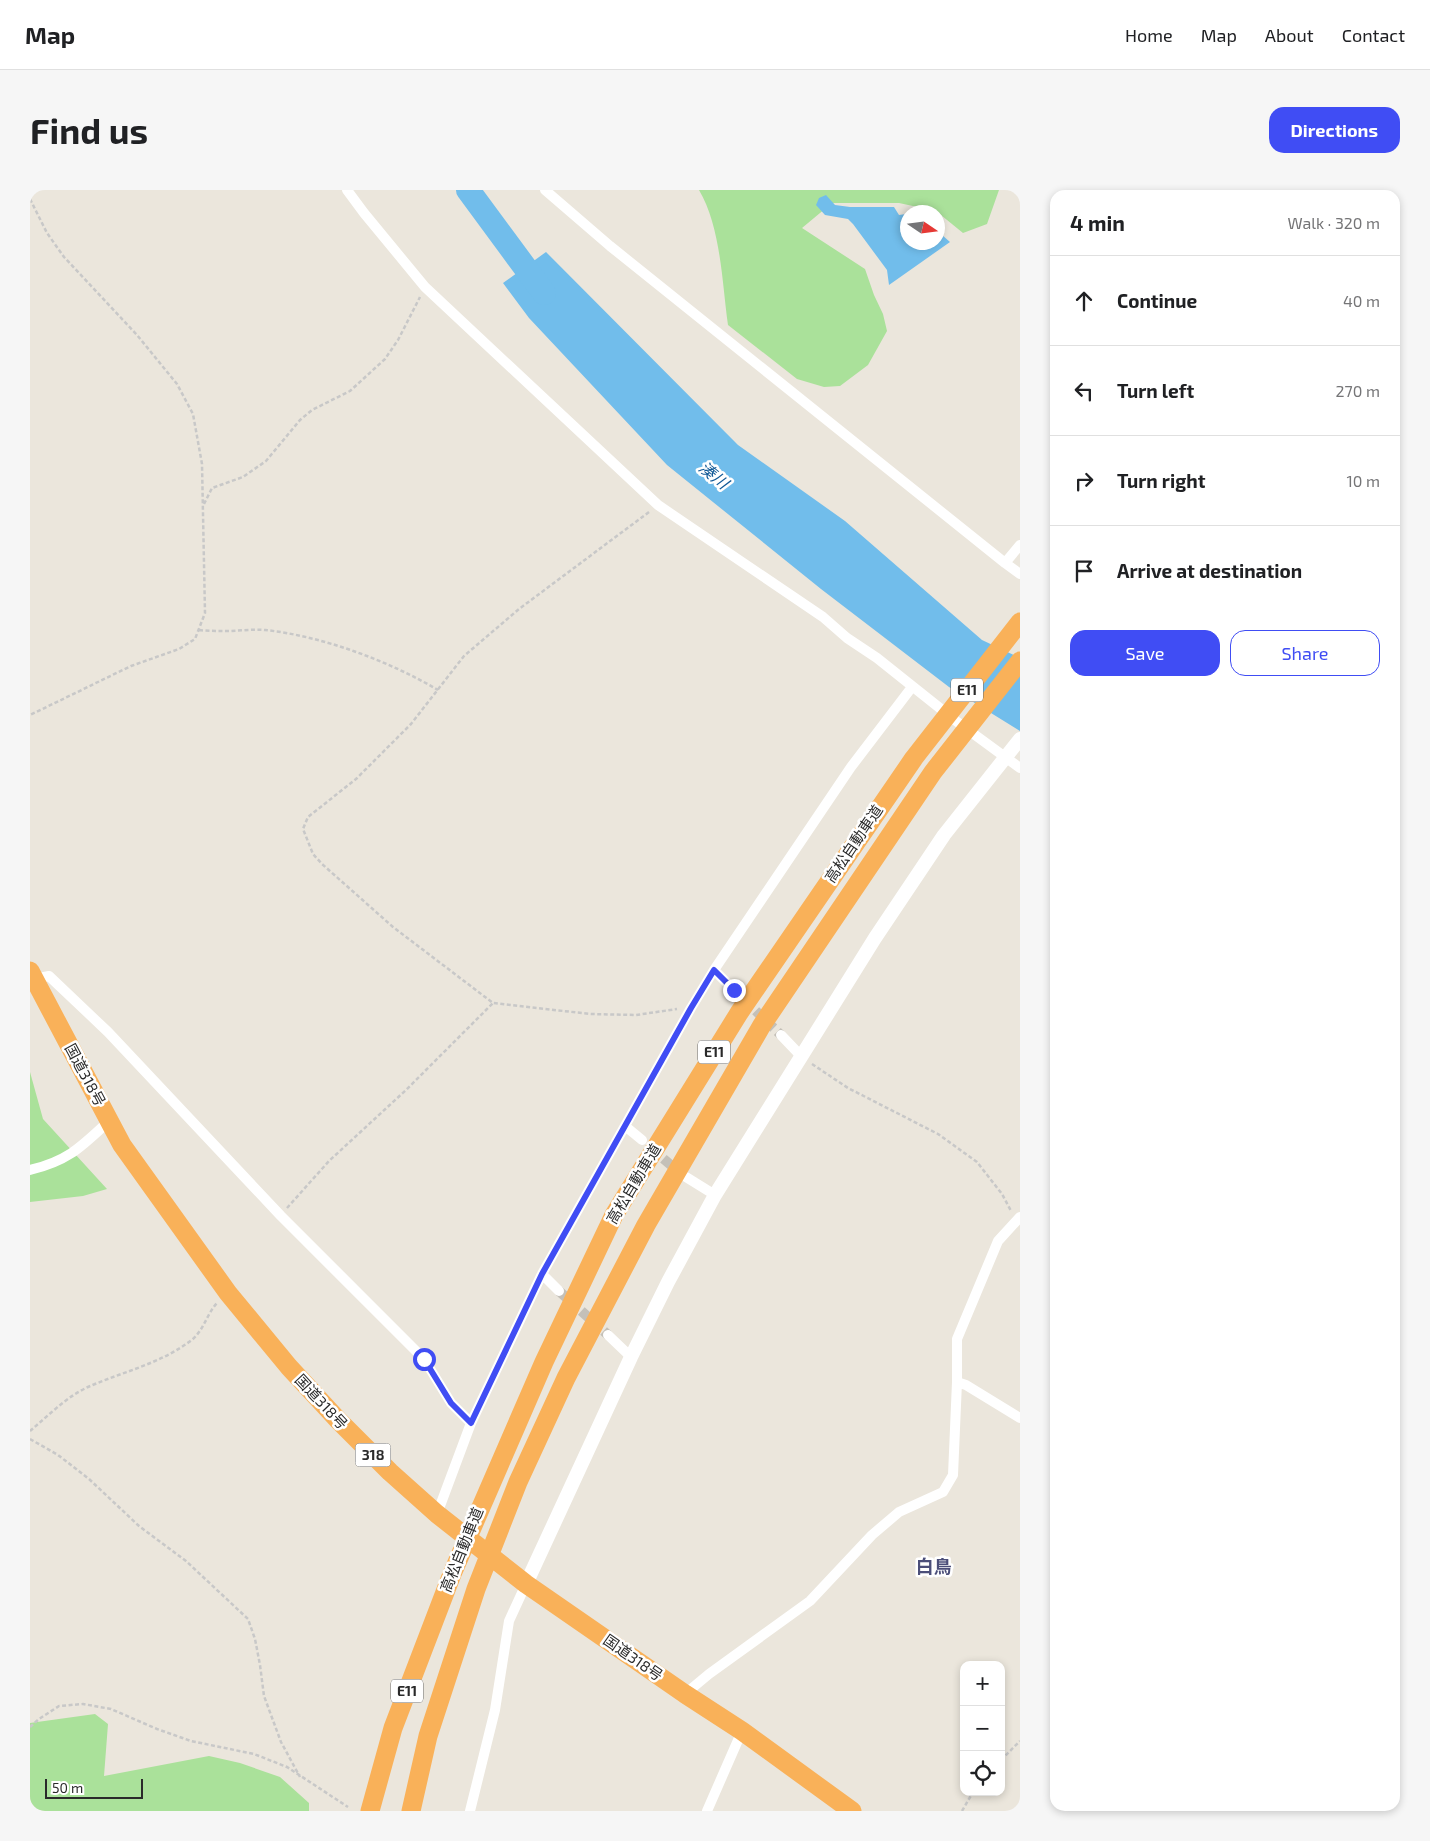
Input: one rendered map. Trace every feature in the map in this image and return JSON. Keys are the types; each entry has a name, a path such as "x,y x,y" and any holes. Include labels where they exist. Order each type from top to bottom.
{"highway":[{"name":"高松自動車道","path":"370,1811 392,1728 452,1574 544,1362 619,1206 739,1013 914,758 1020,622"},
{"name":"高松自動車道","path":"411,1811 428,1736 476,1589 518,1482 566,1378 646,1225 762,1025 934,772 1020,661"},
{"name":"国道318号","path":"32,975 122,1145 228,1293 289,1367 338,1420 390,1472 437,1514 526,1584 742,1731 852,1811"}],"street":[{"path":"347,190 425,287 658,505 823,617 847,638 877,658 912,687 1020,768"},
{"path":"546,190 610,246 1020,574"},
{"path":"1006,563 1020,545"},
{"path":"437,1514 471,1423 542,1274 691,1008 714,970 851,767 912,687"},
{"path":"470,1811 495,1710 509,1621 631,1356 668,1282 715,1194 875,938 944,835 1020,738"},
{"path":"714,970 734,990"},
{"path":"32,975 48,976 101,1026 281,1216 424,1359 451,1403 471,1423"},
{"path":"781,1035 801,1056"},
{"path":"30,1170 51,1165 80,1149 109,1120"},
{"path":"624,1126 642,1140"},
{"path":"686,1178 715,1194"},
{"path":"685,1694 709,1674 810,1601 872,1535 899,1512 944,1492 953,1475 957,1339 998,1241 1018,1219"},
{"path":"542,1274 559,1291"},
{"path":"608,1335 631,1356"},
{"path":"957,1382 966,1385 1020,1418"},
{"path":"707,1811 742,1731"}],"path":[{"path":"30,200 47,233 64,257 137,335 177,384 193,414 202,464 205,613 195,639 179,649 131,666 30,715"},
{"path":"203,507 212,488 243,477 266,461 300,420 312,410 350,391 385,358 398,340 425,287"},
{"path":"658,505 519,609 464,656 411,724 356,780 308,817 303,829 313,854 322,864 393,927 494,1003 599,1014 636,1015 691,1008"},
{"path":"199,630 263,630 312,637 410,674 438,690"},
{"path":"281,1216 329,1161 406,1090 494,1003"},
{"path":"801,1056 848,1088 938,1134 977,1162 1002,1194 1018,1219"},
{"path":"30,1431 56,1408 86,1388 161,1359 191,1341 204,1326 211,1309 228,1293"},
{"path":"30,1439 58,1455 89,1479 139,1526 186,1561 248,1619 255,1639 264,1696 281,1742 300,1777"},
{"path":"30,1727 59,1706 83,1704 111,1709 191,1741 254,1754 287,1767 348,1807"},
{"path":"1005,1756 1020,1741"},
{"path":"962,1811 971,1796"}],"green space":[{"path":"699,190 999,190 987,224 963,233 945,218 945,205 908,205 899,203 832,203 802,228 865,269 883,314 887,331 868,365 840,386 824,387 797,379 728,325 720,256 712,221"},
{"path":"30,1072 43,1119 107,1189 83,1196 30,1202"},
{"path":"95,1714 108,1724 104,1776 209,1756 240,1763 280,1777 309,1803 309,1811 30,1811 30,1723"}],"water":[{"path":"826,195 835,205 850,207 894,207 900,215 900,250 939,250 889,285 887,270 853,224 848,219 825,215 816,205 819,198"},
{"path":"945,238 950,242 945,246"},
{"path":"546,252 738,445 845,521 982,640 1020,658 1020,731 949,687 821,589 667,465 529,318 503,283"}],"waterway":[{"name":"湊川","path":"468,190 544,293"}],"tunnel":[{"path":"734,990 781,1035"},
{"path":"652,1149 679,1172"},
{"path":"559,1291 608,1335"}],"district":[{"name":"白鳥","path":"934,1567"}],"route":[{"path":"424,1359 451,1403 471,1423 542,1274 714,970 734,990"}]}
